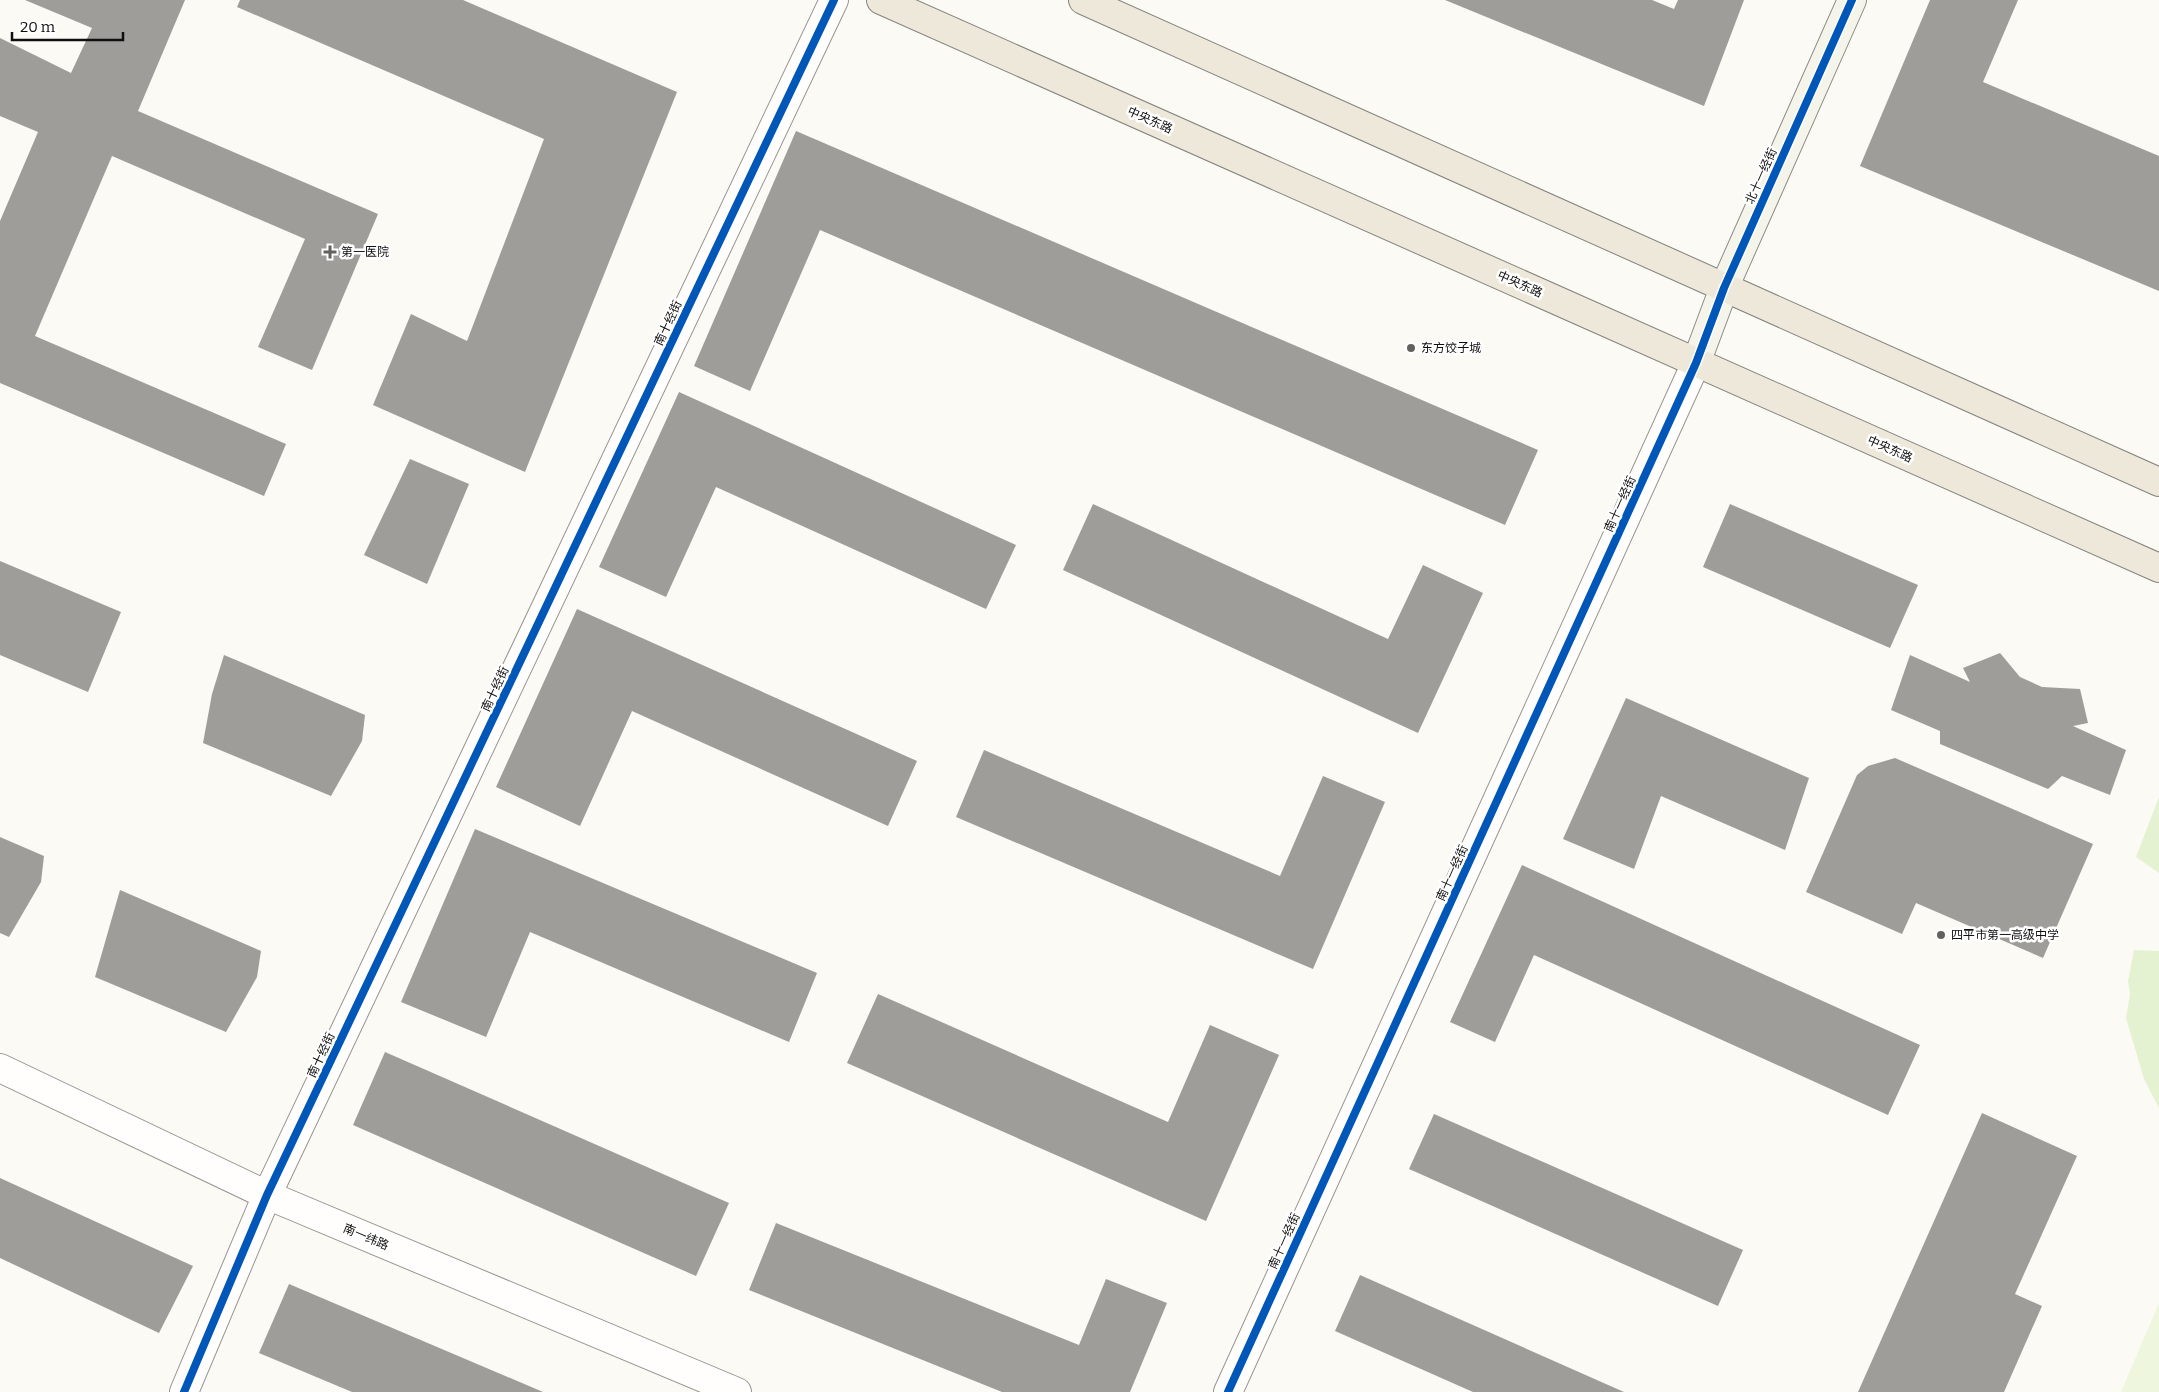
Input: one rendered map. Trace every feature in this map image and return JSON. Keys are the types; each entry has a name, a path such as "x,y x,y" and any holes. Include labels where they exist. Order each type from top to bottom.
{"main road":[{"name":"中央东路","path":"881,0 2159,568"},
{"path":"1083,0 2159,482"}],"street":[{"name":"南十经街","path":"184,1392 267,1195 834,0"},
{"name":"北十一经街","path":"1696,363 1724,288 1852,0"},
{"name":"南十一经街","path":"1228,1392 1696,363"},
{"name":"南一纬路","path":"0,1068 267,1195 738,1392"}],"green space":[{"path":"2159,797 2159,873 2136,857"},
{"path":"2134,950 2159,951 2159,1108 2144,1079 2126,1018 2130,994 2128,981"},
{"path":"2159,1303 2159,1392 2121,1392"}],"building":[{"path":"25,0 185,0 138,111 378,214 312,370 258,347 305,239 112,156 35,336 286,444 264,496 0,383 0,221 38,132 0,116 0,38 71,73 92,28"},
{"path":"240,0 463,0 677,92 525,472 373,405 411,314 467,341 544,139 237,7"},
{"path":"1445,0 1652,0 1674,9 1678,0 1744,0 1704,106"},
{"path":"1930,0 2018,0 1983,82 2159,156 2159,291 1860,166"},
{"path":"796,131 1538,450 1505,525 820,230 750,391 694,366"},
{"path":"679,392 1016,545 986,609 716,487 666,597 599,567"},
{"path":"410,459 469,484 427,584 364,555"},
{"path":"1093,504 1388,639 1423,565 1483,593 1418,733 1063,570"},
{"path":"1730,504 1918,585 1890,648 1703,567"},
{"path":"0,561 121,612 88,692 0,655"},
{"path":"577,609 917,761 888,826 632,711 580,826 496,787"},
{"path":"2000,653 2020,677 2042,687 2080,689 2088,723 2073,726 2126,750 2110,795 2062,776 2048,789 1940,744 1940,731 1891,710 1910,655 1970,682 1963,668"},
{"path":"224,655 365,715 362,741 331,796 203,743 212,694"},
{"path":"1626,698 1809,778 1785,850 1661,796 1634,869 1563,839"},
{"path":"984,750 1280,876 1323,776 1385,802 1313,969 956,817"},
{"path":"1895,758 2093,844 2043,958 1916,903 1902,934 1806,892 1857,775 1868,766"},
{"path":"475,829 817,973 789,1042 530,932 486,1037 401,1002"},
{"path":"0,837 44,856 41,882 9,937 0,933"},
{"path":"1522,865 1920,1045 1888,1115 1534,955 1495,1042 1450,1022"},
{"path":"120,890 261,951 257,977 226,1032 95,977"},
{"path":"878,994 1168,1122 1210,1025 1279,1055 1206,1221 847,1063"},
{"path":"385,1052 729,1203 696,1276 353,1125"},
{"path":"1982,1113 2077,1156 2015,1294 2042,1306 2004,1392 1858,1392"},
{"path":"1434,1114 1743,1250 1718,1306 1409,1169"},
{"path":"0,1178 193,1266 159,1333 0,1258"},
{"path":"776,1223 1079,1345 1106,1279 1167,1303 1130,1392 1002,1392 749,1290"},
{"path":"1360,1275 1624,1392 1473,1392 1335,1331"},
{"path":"289,1284 543,1392 352,1392 259,1353"}],"cycle path":[{"path":"184,1392 267,1195 834,0"},
{"path":"1228,1392 1696,363 1724,288 1852,0"}],"place":[{"name":"第一医院","path":"330,252"},
{"name":"东方饺子城","path":"1411,348"},
{"name":"四平市第一高级中学","path":"1941,935"}]}
